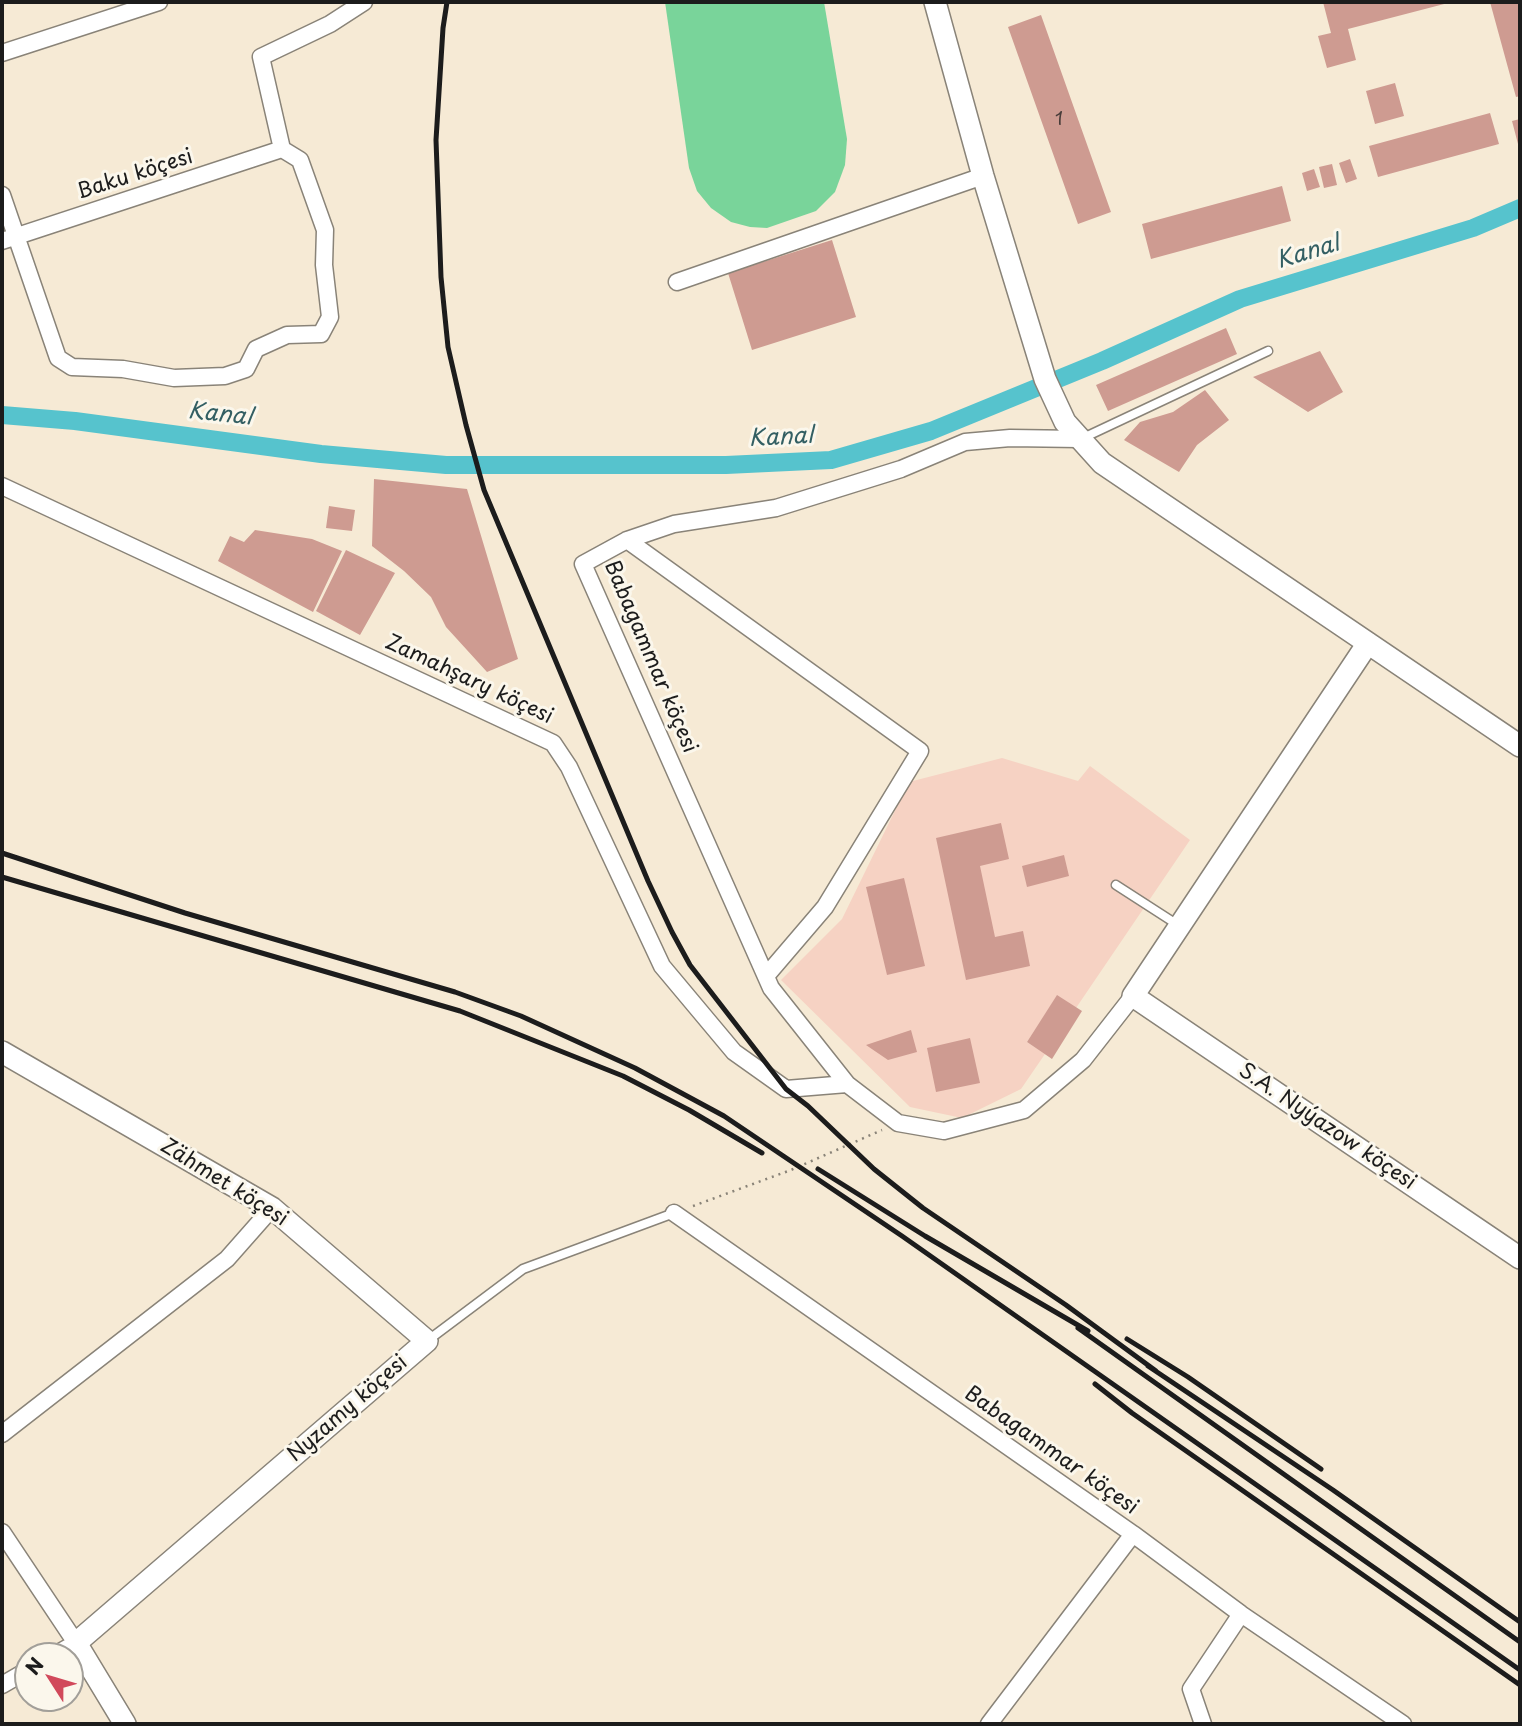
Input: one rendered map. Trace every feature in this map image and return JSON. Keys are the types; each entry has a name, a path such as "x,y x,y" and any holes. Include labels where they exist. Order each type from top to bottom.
{"street":[{"path":"2,53 159,2"},
{"path":"2,195 9,238 58,358 72,367 122,369 174,378 225,376 246,369 256,349 287,335 321,334 330,317 324,265 325,230 300,160 282,149 261,57 330,24 364,2"},
{"path":"935,2 1045,379 1065,422 1102,463 1520,746"},
{"name":"Baku köçesi","path":"9,238 282,149"},
{"path":"677,282 984,176"},
{"name":"Babagammar köçesi","path":"1080,439 1010,438 965,442 901,469 776,508 674,524 627,540 583,564 771,988 848,1084 898,1123 944,1131 1024,1110 1083,1060 1133,996"},
{"name":"Zamahşary köçesi","path":"2,486 553,743 569,767 662,966 734,1052 786,1089 848,1084"},
{"path":"627,540 920,751 825,907 766,976"},
{"path":"1133,996 1368,643"},
{"name":"S.A. Nyýazow köçesi","path":"1133,996 1520,1258"},
{"name":"Zähmet köçesi","path":"2,1052 272,1208 427,1341"},
{"path":"2,1434 228,1259 272,1208"},
{"name":"Babagammar köçesi","path":"674,1213 1133,1534 1241,1614 1403,1724"},
{"name":"Nyzamy köçesi","path":"77,1642 427,1341"},
{"path":"2,1532 75,1642"},
{"path":"989,1724 1133,1534"},
{"path":"1203,1724 1191,1689 1241,1614"},
{"path":"84,1656 125,1724"}],"lane":[{"path":"1080,439 1268,351"},
{"path":"1116,885 1180,926"},
{"name":"Nyzamy köçesi","path":"427,1341 523,1269 674,1213"}],"path":[{"path":"674,1213 791,1170 898,1123"}],"shaded area":[{"path":"1002,758 1078,781 1090,766 1190,840 1076,1008 1057,996 1027,1042 1045,1054 1021,1089 962,1118 910,1107 781,980 842,919 909,782"}],"green space":[{"path":"665,2 824,2 847,139 845,165 835,192 816,211 767,228 750,227 731,222 711,208 697,191 689,168"}],"building":[{"path":"1323,2 1448,3 1348,29 1356,60 1327,68 1318,36 1331,33"},
{"path":"1490,2 1520,2 1520,96 1516,97"},
{"path":"1041,15 1111,212 1078,224 1008,27"},
{"path":"1395,83 1404,116 1375,124 1366,91"},
{"path":"1490,113 1499,144 1378,177 1369,146"},
{"path":"1520,119 1520,143 1518,144 1512,121"},
{"path":"1350,159 1357,179 1346,183 1339,163"},
{"path":"1332,164 1337,185 1324,188 1319,167"},
{"path":"1314,169 1320,187 1307,191 1302,173"},
{"path":"1282,186 1291,221 1151,259 1142,224"},
{"path":"832,240 856,317 752,350 728,273"},
{"path":"1226,328 1237,354 1108,411 1096,385"},
{"path":"1320,351 1343,392 1308,412 1253,377"},
{"path":"1205,390 1229,420 1197,445 1179,472 1124,440 1140,422 1173,412"},
{"path":"374,479 467,489 518,659 487,672 446,627 431,597 372,546"},
{"path":"329,506 355,510 352,531 326,528"},
{"path":"255,530 312,539 342,551 313,612 218,561 230,536 244,542"},
{"path":"346,550 395,573 360,635 316,611"},
{"path":"1001,823 1009,859 980,866 995,937 1023,931 1030,966 966,980 936,838"},
{"path":"1064,855 1069,876 1027,887 1022,866"},
{"path":"904,878 925,966 887,975 866,887"},
{"path":"1057,995 1082,1011 1052,1059 1027,1042"},
{"path":"911,1030 917,1052 888,1060 866,1045"},
{"path":"970,1038 980,1083 936,1092 927,1048"}],"waterway":[{"name":"Kanal","path":"2,415 75,421 321,454 446,465 726,465 831,460 931,431 1102,361 1240,299 1473,228 1520,208"}],"railway":[{"path":"447,2 436,140 441,277 448,347 466,425 484,490 648,881 672,932 690,965 786,1089 808,1106 874,1169 923,1208 1066,1305 1156,1371"},
{"path":"2,853 185,913 455,992 521,1016 635,1068 724,1116 902,1236 1520,1670"},
{"path":"2,877 460,1011 623,1076 689,1110 762,1153"},
{"path":"818,1169 925,1236 1088,1331"},
{"path":"1078,1328 1520,1642"},
{"path":"1127,1339 1188,1377 1321,1469"},
{"path":"1148,1366 1333,1490 1520,1622"},
{"path":"1095,1384 1132,1413 1520,1685"}]}
